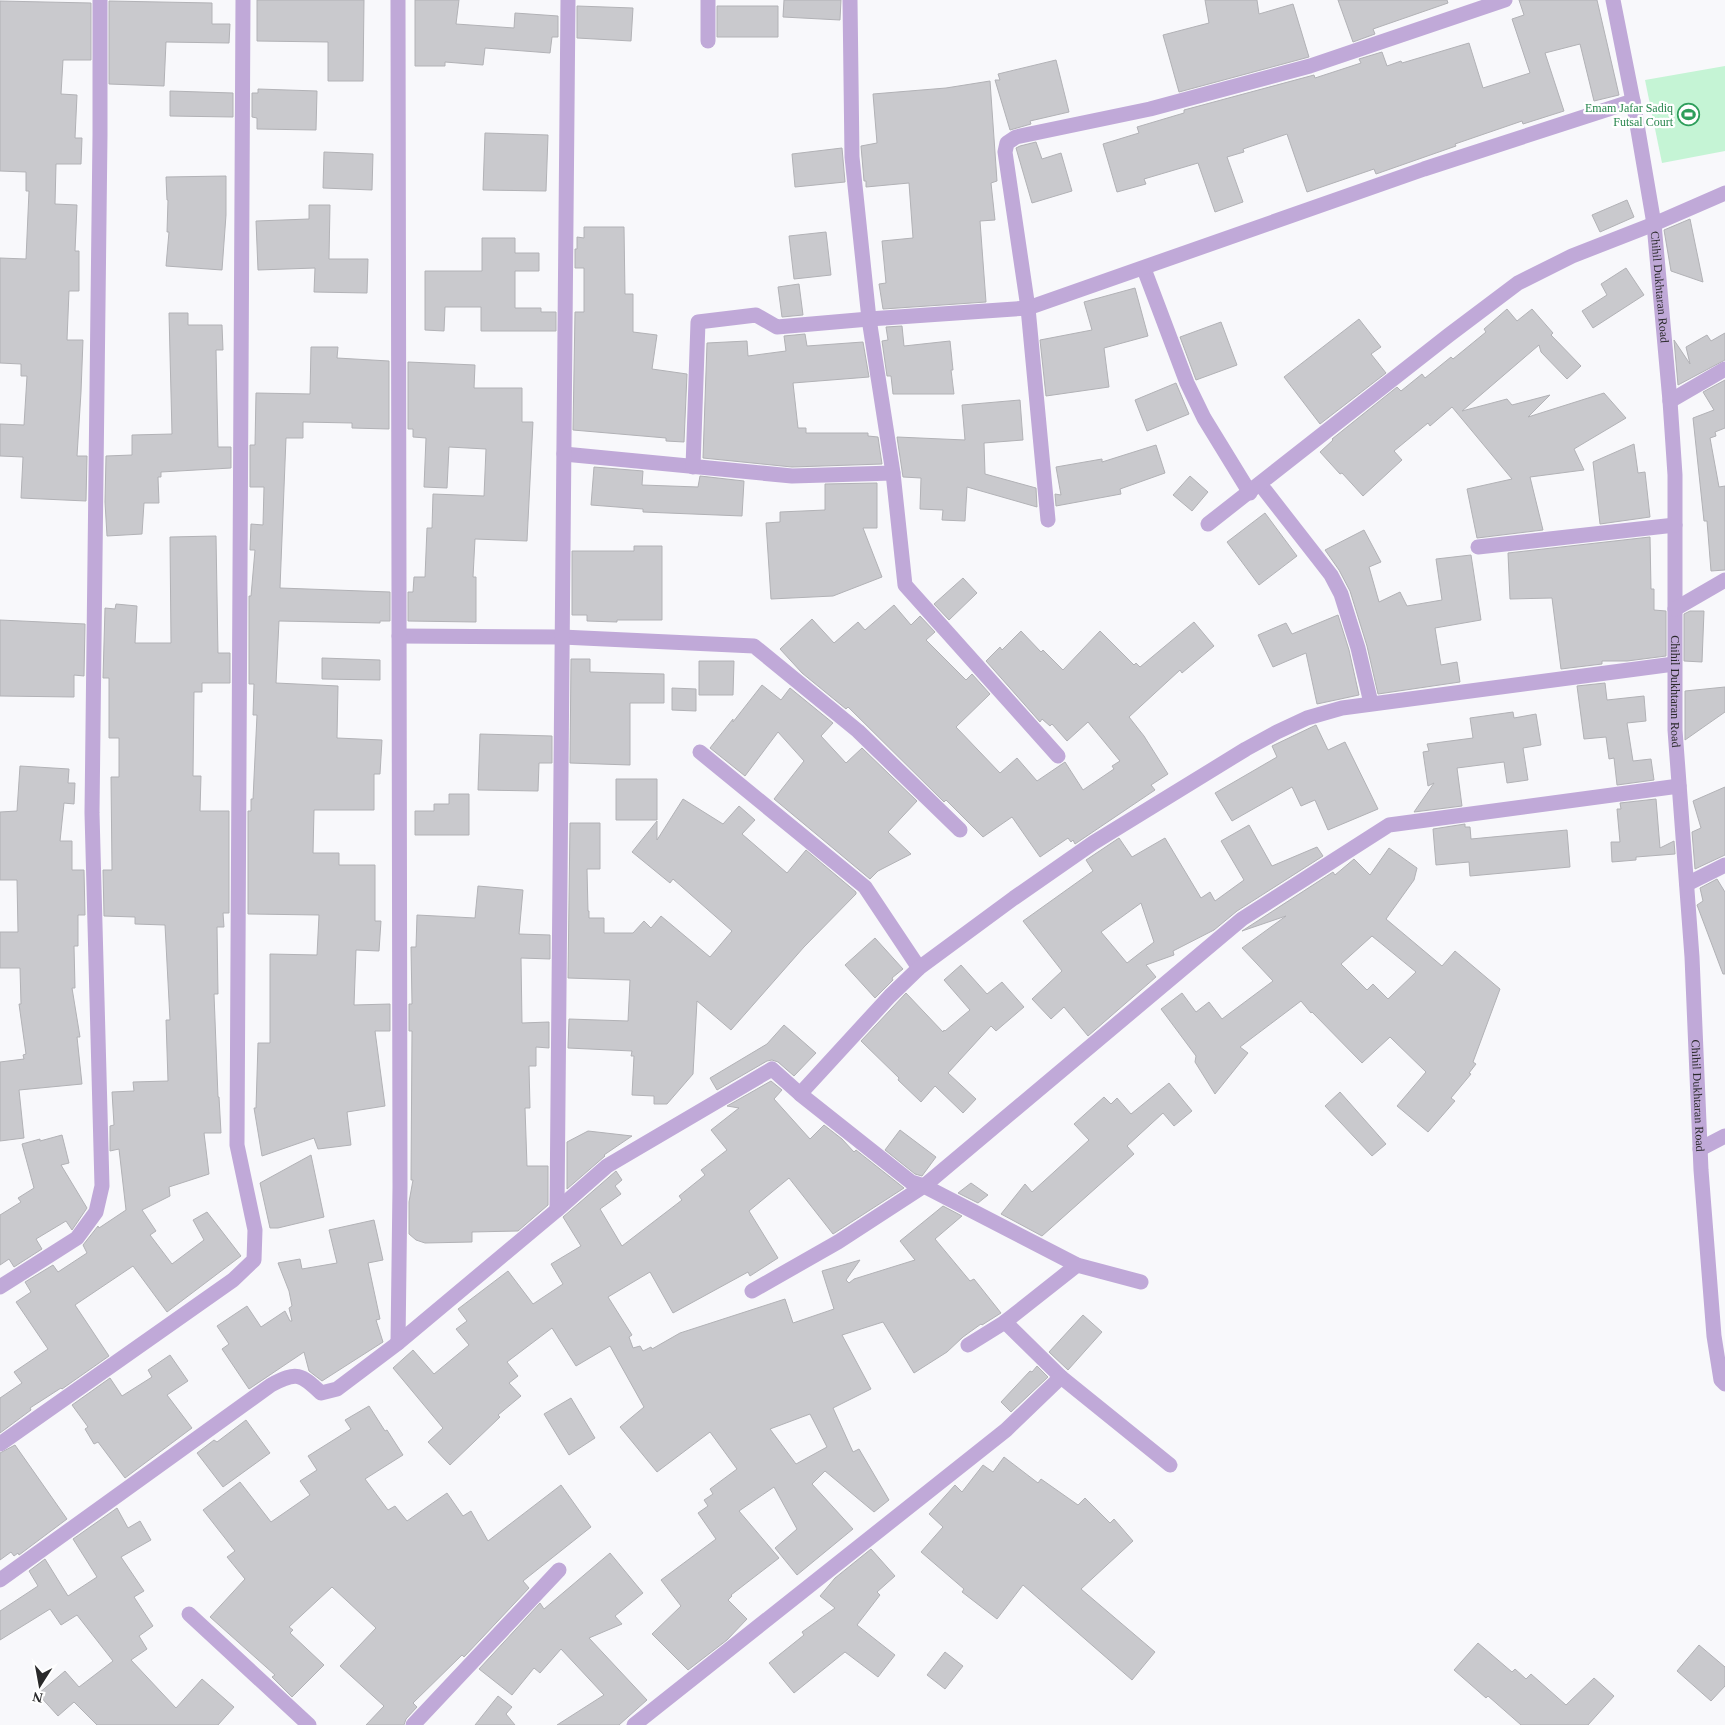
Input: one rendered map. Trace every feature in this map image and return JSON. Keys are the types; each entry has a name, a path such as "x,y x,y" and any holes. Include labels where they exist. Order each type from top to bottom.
{"street":[{"path":"0,1287 77,1238 96,1212 102,1186 92,813 100,0"},
{"path":"0,1444 233,1280 254,1260 255,1230 237,1145 243,0"},
{"path":"398,0 400,1187 398,1343"},
{"path":"557,1210 568,0"},
{"path":"708,0 708,41"},
{"path":"850,0 852,157 869,318 893,473 905,585 1058,756"},
{"path":"1048,520 1028,308 1005,152 1007,143 1016,137 1150,109 1310,66 1505,0"},
{"name":"Chihil Dukhtaran Road","path":"1613,0 1654,224 1670,401 1675,475 1675,730 1692,957 1700,1149 1714,1336 1721,1380 1725,1384"},
{"path":"692,467 698,322 756,315 777,327 869,318 1028,308 1424,169 1633,101"},
{"path":"1208,524 1518,283 1572,256 1654,224 1725,193"},
{"path":"1144,268 1187,383 1204,418 1255,488 1317,557 1331,575 1341,594 1358,648 1371,703"},
{"path":"1670,401 1725,369"},
{"path":"564,454 792,476 893,473"},
{"path":"1478,547 1675,525"},
{"path":"1675,609 1725,580"},
{"path":"399,636 562,637 754,646 858,731 960,830"},
{"path":"800,1094 890,996 919,968 1014,898 1094,843 1246,749 1277,732 1307,718 1342,708 1371,703 1674,664"},
{"path":"700,752 865,887 919,968"},
{"path":"752,1291 838,1242 924,1186 1242,920 1389,825 1679,786"},
{"path":"1687,884 1725,865"},
{"path":"0,1580 271,1385 288,1375 305,1378 321,1392 337,1389 398,1343 557,1210 606,1166 772,1069 800,1094 911,1182 924,1186 1077,1265 1141,1282"},
{"path":"1700,1149 1725,1136"},
{"path":"968,1345 1005,1322 1077,1265"},
{"path":"1005,1322 1061,1376 1170,1465"},
{"path":"634,1725 1006,1430 1061,1376"},
{"path":"413,1725 559,1570"},
{"path":"189,1614 308,1725"}],"green space":[{"name":"Emam Jafar Sadiq Futsal Court","path":"1725,66 1725,151 1662,163 1645,80"}],"building":[{"path":"257,0 364,0 363,81 328,81 328,42 257,41"},
{"path":"415,0 459,0 456,24 514,28 515,13 558,16 558,37 552,37 550,53 485,48 483,65 445,62 445,66 415,66"},
{"path":"784,0 841,0 840,20 783,17"},
{"path":"1205,0 1257,0 1259,14 1293,4 1309,57 1179,92 1163,35 1209,23"},
{"path":"1338,0 1447,0 1448,3 1373,29 1375,34 1353,42"},
{"path":"1519,0 1597,0 1619,95 1594,101 1580,44 1545,53 1564,111 1523,124 1522,121 1376,174 1374,169 1307,192 1287,134 1243,149 1244,152 1227,157 1243,202 1215,212 1198,163 1144,179 1146,184 1117,192 1103,144 1139,133 1137,127 1184,113 1184,110 1314,75 1315,78 1361,63 1359,59 1382,52 1387,66 1469,43 1483,88 1530,73 1512,19 1524,15"},
{"path":"0,1 91,3 91,60 63,60 61,94 77,95 75,138 82,138 81,164 56,164 55,204 77,205 75,251 79,251 79,291 69,291 67,340 83,340 77,456 87,456 86,501 21,498 23,457 0,456 0,424 24,425 27,376 21,376 21,364 0,363 0,258 26,259 29,191 26,191 26,172 0,171"},
{"path":"109,1 212,3 212,24 230,24 229,43 166,42 164,86 109,84"},
{"path":"577,6 633,8 631,41 577,38"},
{"path":"717,6 778,6 778,37 717,37"},
{"path":"1056,60 1069,112 1030,121 1031,124 1010,130 995,80 1000,80 998,74"},
{"path":"990,81 997,181 991,183 995,220 980,221 986,302 883,309 879,284 886,283 882,241 913,238 909,183 866,187 866,181 864,181 861,146 877,143 873,94 946,88"},
{"path":"258,89 317,91 316,130 257,129 257,118 252,117 252,93 258,93"},
{"path":"170,91 233,93 233,117 170,116"},
{"path":"485,133 548,135 546,191 483,190"},
{"path":"1036,142 1042,159 1061,153 1072,191 1032,203 1016,148"},
{"path":"842,148 845,182 795,187 792,154"},
{"path":"324,152 373,154 372,190 323,188"},
{"path":"226,176 226,215 222,270 166,266 169,232 167,232 168,200 166,177"},
{"path":"1627,200 1634,217 1600,232 1592,215"},
{"path":"309,205 330,205 329,259 368,259 367,293 314,292 315,268 258,270 256,221 309,219"},
{"path":"1690,219 1703,282 1671,271 1664,230"},
{"path":"584,227 624,227 625,294 633,294 633,332 657,335 652,369 687,374 684,442 666,441 666,438 573,430 575,312 584,312 584,268 575,268 575,249 577,249 577,237 584,238"},
{"path":"826,232 831,275 794,279 789,236"},
{"path":"482,238 515,238 515,253 539,253 539,271 515,271 515,308 541,308 541,312 556,312 556,331 481,331 481,307 445,307 444,331 425,330 425,271 482,271"},
{"path":"1626,268 1644,295 1593,328 1582,311 1607,295 1601,284"},
{"path":"799,284 803,315 782,317 778,287"},
{"path":"1135,288 1148,336 1104,348 1109,387 1046,396 1040,340 1092,330 1084,302"},
{"path":"1507,309 1517,321 1532,309 1553,333 1551,335 1581,366 1567,379 1541,352 1539,345 1462,411 1507,399 1512,405 1550,395 1528,417 1604,393 1626,418 1574,449 1584,470 1530,477 1543,530 1477,538 1467,489 1512,479 1452,407 1430,426 1428,423 1394,451 1402,460 1363,496 1320,452 1332,439 1397,387 1401,391 1422,374 1425,378 1451,357 1453,359 1486,332 1484,329"},
{"path":"169,313 188,313 188,325 222,325 223,350 216,350 218,447 231,447 231,468 161,472 161,477 158,477 159,503 144,503 142,534 107,536 105,502 106,456 132,455 132,435 172,434"},
{"path":"1359,319 1381,347 1371,354 1386,373 1320,424 1284,377"},
{"path":"1221,322 1237,365 1196,380 1180,337"},
{"path":"902,326 904,346 950,341 954,394 893,394 891,376 887,376 882,341 888,340 886,327"},
{"path":"1725,333 1725,360 1678,385 1674,340 1690,364 1686,347 1707,335 1711,341"},
{"path":"805,334 807,346 863,342 869,377 793,383 798,428 806,428 806,433 868,433 868,436 878,437 882,464 792,467 703,458 707,343 747,341 748,356 786,351 784,336"},
{"path":"311,347 338,347 337,358 389,361 389,429 352,428 352,423 303,422 303,438 286,438 280,588 390,592 390,621 380,621 380,623 279,621 276,683 338,686 337,738 382,740 380,774 374,774 374,810 314,810 313,853 339,853 339,865 375,865 375,921 381,921 379,951 356,950 354,1005 390,1004 390,1031 375,1031 385,1106 347,1112 351,1145 318,1149 314,1138 262,1156 254,1108 256,1108 258,1043 270,1043 270,954 317,955 319,915 248,914 248,811 251,811 251,799 253,799 257,715 253,715 254,684 249,684 249,596 251,596 255,550 250,550 251,524 263,525 264,487 250,487 250,445 255,445 256,393 310,394"},
{"path":"408,362 475,365 474,388 522,388 522,422 533,422 527,541 475,539 473,577 476,577 476,622 408,621 408,592 413,592 414,577 425,577 427,528 432,528 433,494 484,496 486,449 449,447 447,488 424,487 426,438 413,437 413,429 408,429"},
{"path":"1725,380 1725,428 1715,432 1716,436 1710,438 1719,487 1725,486 1725,570 1711,571 1707,521 1704,521 1693,418 1714,410 1703,392"},
{"path":"1176,383 1189,414 1147,431 1135,400"},
{"path":"1020,400 1023,440 984,443 985,474 1036,488 1037,507 967,487 965,521 942,520 943,510 920,509 921,478 903,477 897,437 965,440 962,405"},
{"path":"1634,444 1638,473 1645,472 1650,517 1600,524 1593,462"},
{"path":"1156,445 1165,473 1120,489 1121,494 1056,506 1055,494 1061,495 1056,467 1102,459 1102,462"},
{"path":"594,467 643,471 642,485 698,487 700,476 744,481 742,516 643,512 643,509 591,505"},
{"path":"1190,476 1208,492 1192,511 1173,495"},
{"path":"877,483 877,528 863,528 882,577 833,596 771,599 766,523 780,522 780,512 825,510 825,484"},
{"path":"1265,513 1297,556 1259,585 1227,542"},
{"path":"1364,530 1381,562 1369,567 1379,602 1400,592 1407,606 1442,600 1436,559 1471,555 1481,620 1435,628 1441,665 1457,662 1460,682 1378,694 1367,646 1350,591 1339,570 1325,550"},
{"path":"216,536 218,653 230,653 230,683 202,683 202,692 194,692 193,776 201,776 200,811 229,811 229,913 223,913 224,927 217,927 218,994 214,994 221,1133 204,1133 209,1174 169,1187 170,1196 142,1210 156,1231 150,1235 172,1264 204,1240 193,1220 207,1212 241,1256 167,1312 133,1266 75,1305 109,1356 62,1389 30,1408 31,1410 0,1433 0,1398 22,1383 14,1372 48,1349 16,1302 31,1292 25,1282 53,1265 58,1272 87,1253 83,1245 98,1226 99,1228 126,1210 119,1149 110,1151 110,1126 114,1125 112,1092 134,1091 133,1082 168,1081 166,1020 170,1020 165,925 135,924 135,917 104,916 103,870 112,870 111,777 119,777 119,738 109,738 109,678 103,678 105,608 115,609 116,604 137,606 135,643 171,643 170,537"},
{"path":"1650,537 1651,589 1654,589 1654,610 1666,611 1666,656 1627,661 1602,661 1602,664 1561,669 1552,598 1510,599 1508,553"},
{"path":"634,546 662,546 662,620 587,621 587,615 572,615 572,551 634,551"},
{"path":"963,578 977,593 949,620 934,604"},
{"path":"894,605 911,625 920,616 935,632 926,640 966,680 972,674 990,694 956,727 1000,773 1017,758 1037,781 1065,762 1083,790 1114,769 1112,766 1120,761 1088,722 1067,741 1052,724 1050,726 1042,719 1040,722 986,661 1000,647 1002,650 1021,631 1041,652 1043,650 1063,670 1100,631 1134,665 1136,663 1140,667 1194,622 1214,646 1182,673 1180,670 1129,717 1144,736 1168,774 1151,785 1155,790 1075,844 1073,840 1071,842 1068,838 1040,857 1012,817 983,837 946,800 944,802 848,707 846,709 802,673 780,649 812,619 834,643 858,622 865,630"},
{"path":"1690,611 1704,611 1702,662 1684,661 1684,614"},
{"path":"1338,615 1349,650 1359,695 1317,704 1306,653 1273,667 1258,635 1286,623 1292,634"},
{"path":"0,620 85,624 84,676 74,675 74,697 0,696"},
{"path":"322,658 380,660 380,680 322,679"},
{"path":"571,659 590,659 590,672 664,674 664,703 630,703 630,765 570,763"},
{"path":"699,661 734,661 733,695 699,695"},
{"path":"1605,683 1607,700 1644,696 1646,721 1627,723 1633,761 1651,759 1654,780 1617,785 1614,758 1609,759 1606,737 1584,739 1577,686"},
{"path":"762,685 781,700 790,688 833,723 821,736 846,763 862,748 917,801 888,832 911,854 878,871 870,879 774,799 804,761 778,732 745,776 710,748"},
{"path":"1725,687 1725,712 1685,740 1685,691"},
{"path":"672,688 696,689 696,711 672,710"},
{"path":"1513,712 1514,718 1536,714 1541,745 1523,748 1528,780 1507,783 1504,762 1457,768 1462,806 1414,812 1434,783 1428,786 1423,752 1429,751 1427,744 1473,738 1470,718"},
{"path":"1316,725 1328,750 1345,742 1378,809 1328,830 1315,800 1301,806 1292,787 1232,821 1215,793 1277,757 1272,746"},
{"path":"480,734 552,736 552,763 539,763 538,791 478,790"},
{"path":"20,766 69,769 68,783 75,783 74,804 64,803 60,841 72,841 72,870 84,870 85,915 78,915 78,946 74,946 75,988 72,988 80,1037 77,1037 82,1084 19,1090 24,1138 0,1141 0,1062 24,1059 23,1055 26,1054 19,1004 21,1004 20,968 0,968 0,932 18,932 17,880 0,880 0,812 17,811"},
{"path":"616,779 657,779 657,820 616,820"},
{"path":"1725,787 1725,855 1695,869 1692,832 1701,828 1693,801"},
{"path":"449,794 469,794 469,835 415,835 415,811 434,811 434,804 449,804"},
{"path":"683,799 723,824 739,806 755,820 742,834 787,873 806,850 856,892 856,894 804,947 731,1030 697,1001 693,1074 667,1104 654,1104 654,1096 632,1095 634,1056 631,1056 632,1051 568,1048 569,1019 628,1021 630,980 568,978 570,823 600,823 600,869 587,869 588,911 589,918 604,918 604,933 633,933 644,921 651,928 661,916 710,957 732,931 673,879 670,883 632,852 657,821 657,840"},
{"path":"1656,799 1660,848 1674,841 1675,854 1636,857 1636,860 1612,862 1611,842 1620,842 1617,809 1621,809 1620,803"},
{"path":"1465,824 1465,827 1470,827 1471,839 1567,830 1570,867 1470,876 1469,862 1436,865 1433,829"},
{"path":"1249,825 1272,866 1317,847 1323,856 1237,911 1214,930 1173,951 1174,955 1146,965 1156,977 1088,1036 1064,1007 1051,1019 1032,999 1062,971 1023,921 1093,871 1086,860 1119,838 1132,857 1165,838 1201,898 1210,892 1215,901 1244,880 1221,841","holes":["1141,903 1154,942 1127,963 1101,932"]},
{"path":"1389,848 1417,868 1414,880 1386,919 1442,966 1455,951 1500,989 1473,1062 1476,1064 1469,1073 1471,1074 1451,1098 1455,1101 1428,1132 1397,1106 1426,1072 1390,1037 1362,1063 1301,1001 1240,1047 1248,1053 1215,1094 1195,1062 1196,1056 1161,1009 1182,993 1196,1012 1209,1002 1222,1019 1273,981 1242,948 1286,916 1242,931 1333,872 1335,875 1354,859 1370,875","holes":["1372,936 1416,972 1388,999 1373,984 1367,990 1341,964"]},
{"path":"1717,879 1725,892 1725,974 1723,974 1697,905 1703,901 1700,888"},
{"path":"478,886 523,890 519,934 550,935 550,959 521,958 522,1023 549,1022 549,1048 536,1047 536,1066 529,1066 530,1108 525,1108 527,1166 548,1166 548,1205 518,1231 472,1232 472,1242 425,1243 416,1240 409,1234 409,1202 413,1180 411,1180 412,1031 409,1031 409,1004 412,1004 411,947 416,947 417,915 475,918"},
{"path":"875,938 903,969 892,978 893,980 875,998 845,965"},
{"path":"961,965 987,994 1002,982 1024,1007 996,1031 991,1026 948,1073 976,1099 963,1113 935,1086 921,1102 861,1041 906,993 943,1032 945,1031 970,1010 944,980"},
{"path":"784,1025 816,1053 794,1076 778,1062 772,1060 767,1061 717,1090 710,1078 767,1044"},
{"path":"771,1081 782,1090 774,1099 810,1139 824,1125 842,1139 854,1152 856,1150 904,1188 833,1234 789,1178 749,1211 778,1258 750,1276 748,1272 673,1313 650,1272 608,1297 632,1335 629,1337 633,1348 640,1346 643,1351 651,1347 652,1349 680,1333 785,1299 793,1323 834,1309 822,1271 860,1260 846,1280 849,1283 854,1279 915,1260 900,1241 943,1206 962,1216 935,1239 970,1281 974,1279 1001,1313 981,1324 947,1352 914,1373 883,1322 842,1335 871,1389 833,1408 853,1452 859,1449 889,1500 874,1512 825,1471 812,1484 853,1529 797,1575 775,1548 797,1529 774,1487 739,1511 779,1558 731,1595 728,1600 747,1619 727,1640 688,1670 652,1634 681,1606 661,1580 716,1539 698,1513 708,1506 704,1500 713,1494 710,1489 737,1469 710,1432 657,1472 620,1427 644,1407 610,1346 576,1366 552,1328 507,1362 518,1376 509,1383 521,1396 498,1415 500,1417 450,1465 428,1442 443,1428 393,1368 413,1350 434,1374 469,1345 456,1329 467,1321 458,1309 508,1271 533,1304 563,1284 551,1264 581,1246 563,1217 616,1171 622,1180 615,1186 621,1194 600,1209 622,1246 682,1200 679,1196 705,1175 701,1170 727,1150 711,1130 739,1108 727,1106","holes":["810,1414 827,1447 796,1464 770,1429"]},
{"path":"1169,1083 1192,1111 1174,1126 1163,1113 1127,1146 1134,1154 1042,1236 1001,1214 1025,1184 1032,1192 1089,1140 1074,1124 1104,1097 1111,1104 1117,1098 1131,1114"},
{"path":"1340,1092 1386,1144 1372,1156 1325,1106"},
{"path":"900,1130 936,1157 922,1176 915,1174 885,1150"},
{"path":"588,1131 632,1136 604,1155 567,1189 567,1142"},
{"path":"62,1135 69,1163 61,1165 87,1208 72,1230 66,1221 36,1239 42,1249 14,1267 9,1259 0,1265 0,1215 21,1202 18,1198 34,1188 22,1144"},
{"path":"311,1155 324,1217 278,1228 270,1228 260,1183"},
{"path":"971,1183 988,1195 978,1203 958,1193"},
{"path":"374,1220 383,1260 368,1263 380,1319 376,1320 383,1342 322,1381 309,1371 304,1352 249,1389 222,1349 229,1344 217,1326 247,1306 261,1327 285,1311 290,1321 292,1321 289,1308 292,1306 289,1291 278,1263 300,1259 302,1269 337,1263 329,1230"},
{"path":"1083,1315 1102,1332 1068,1370 1049,1352"},
{"path":"170,1355 188,1381 167,1395 192,1428 125,1478 98,1442 94,1444 85,1429 88,1427 72,1405 110,1378 122,1396 152,1377 148,1370"},
{"path":"1037,1366 1048,1377 1011,1412 1001,1402"},
{"path":"571,1398 595,1438 569,1455 544,1414"},
{"path":"369,1406 403,1455 365,1479 388,1510 395,1506 407,1521 447,1493 463,1516 471,1511 488,1541 561,1485 591,1527 523,1581 529,1588 464,1657 462,1655 413,1703 417,1707 406,1719 404,1725 366,1725 384,1706 340,1666 376,1628 332,1587 289,1627 293,1630 290,1633 324,1665 292,1697 272,1677 275,1675 210,1617 245,1579 227,1557 235,1551 203,1510 240,1482 271,1522 310,1495 300,1481 317,1470 308,1456 351,1429 345,1420"},
{"path":"246,1420 270,1453 223,1487 197,1453 214,1440 217,1442"},
{"path":"15,1445 67,1519 19,1555 18,1553 14,1556 11,1552 0,1560 0,1453"},
{"path":"1004,1457 1038,1483 1041,1479 1078,1505 1085,1498 1110,1523 1114,1519 1133,1541 1081,1589 1155,1652 1132,1680 1023,1585 997,1619 962,1592 964,1589 921,1552 943,1527 929,1514 955,1485 962,1492 983,1465 993,1472"},
{"path":"117,1508 128,1528 140,1521 151,1540 121,1557 144,1591 134,1597 153,1626 139,1636 147,1649 131,1660 176,1708 202,1679 234,1707 218,1725 97,1725 74,1702 58,1716 38,1694 65,1671 79,1687 113,1661 77,1615 61,1625 50,1609 0,1640 0,1611 38,1586 29,1571 45,1559 68,1596 97,1577 73,1539"},
{"path":"871,1549 895,1576 877,1592 880,1595 857,1625 895,1655 878,1677 845,1652 794,1693 769,1663 804,1635 802,1632 835,1608 820,1596 835,1578"},
{"path":"610,1553 643,1593 615,1616 622,1624 589,1638 647,1700 619,1725 557,1725 604,1695 561,1649 540,1673 534,1668 512,1695 479,1669 540,1603 544,1609"},
{"path":"1478,1643 1512,1672 1515,1669 1526,1679 1531,1674 1566,1705 1594,1678 1614,1696 1588,1725 1521,1725 1454,1670"},
{"path":"1699,1645 1725,1667 1725,1686 1711,1701 1677,1671"},
{"path":"945,1652 963,1666 945,1689 927,1675"},
{"path":"498,1696 512,1707 506,1714 515,1725 475,1725"}],"place":[{"name":"Emam Jafar Sadiq Futsal Court","path":"1689,115"}]}
